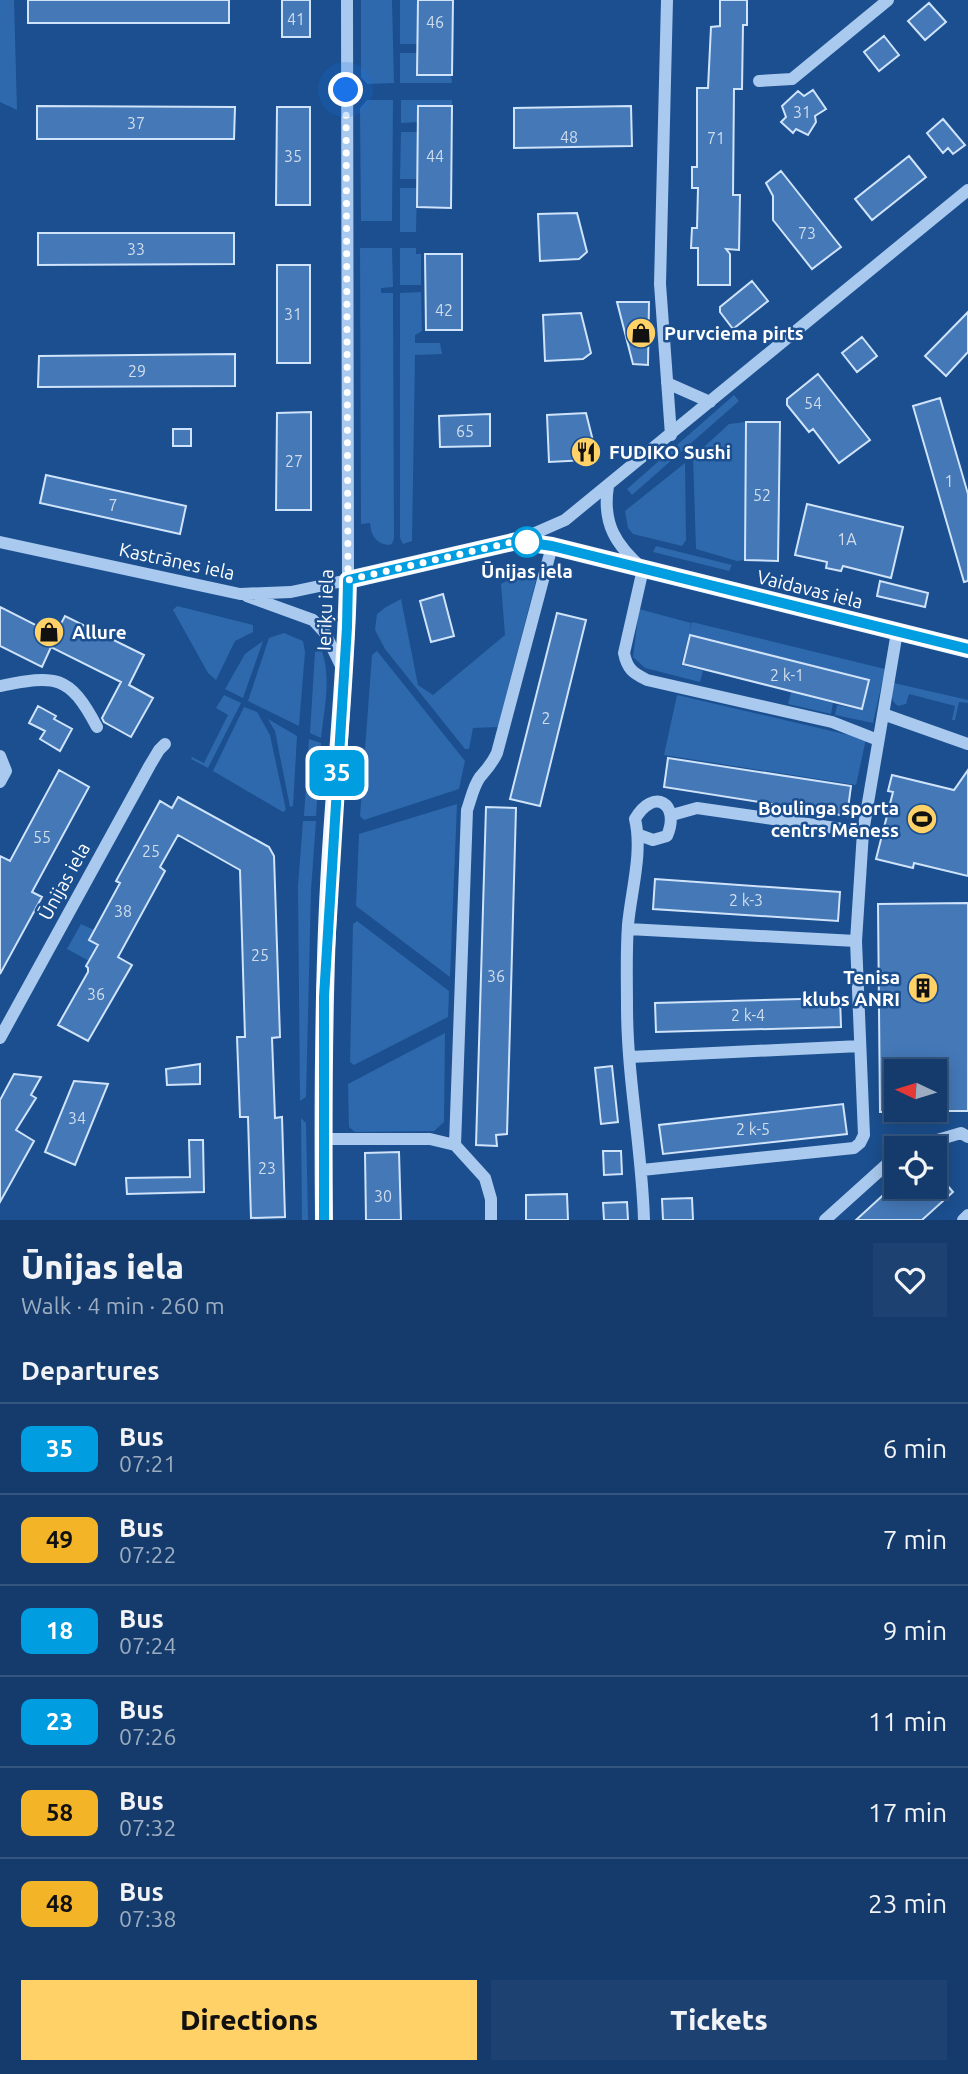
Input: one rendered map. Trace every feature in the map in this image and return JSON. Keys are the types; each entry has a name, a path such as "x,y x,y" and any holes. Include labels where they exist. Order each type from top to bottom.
{"main road":[{"name":"Vaidavas iela","path":"348,580 517,541 552,546 968,649"},
{"name":"Ieriķu iela","path":"324,1220 324,997 348,580"}],"street":[{"name":"Ieriķu iela","path":"347,0 348,580"},
{"path":"667,0 660,284 671,435"},
{"path":"759,81 792,79 888,0"},
{"path":"517,541 565,520 968,190"},
{"path":"667,383 710,402"},
{"path":"608,486 606,510 611,530 620,547 643,569 624,653 626,665 632,673 647,680 832,722 878,740"},
{"name":"Kastrānes iela","path":"0,542 240,594 291,592 348,580"},
{"path":"455,1145 467,810 475,788 497,754 552,546"},
{"path":"240,594 313,620 325,633 344,671"},
{"path":"642,1170 854,1148 864,1135 856,941 863,832 897,632"},
{"path":"0,687 32,679 58,681 82,699 97,727"},
{"path":"883,713 968,744"},
{"name":"Ūnijas iela","path":"0,1038 150,765 165,744"},
{"path":"0,756 6,771 0,782"},
{"path":"639,835 653,840 667,836 672,825 672,815 666,806 659,802 649,802 642,806 635,819 639,835 628,929 627,1012 644,1220"},
{"path":"672,815 697,808 863,832"},
{"path":"628,929 856,941"},
{"path":"630,1057 860,1046"},
{"path":"947,1137 961,1133 968,1137"},
{"path":"323,1139 430,1139 455,1145 485,1178 491,1199 491,1220"},
{"path":"825,1220 884,1167"},
{"path":"963,1220 968,1215"}],"shaded area":[{"path":"0,0 14,0 17,110 0,102"},
{"path":"361,0 392,0 394,83 367,84 361,77"},
{"path":"400,0 418,0 418,44 400,44"},
{"path":"400,53 418,53 418,75 451,75 452,83 400,83"},
{"path":"367,100 393,100 392,221 361,221 360,108"},
{"path":"401,100 452,100 452,106 418,106 418,122 401,123"},
{"path":"401,132 418,132 417,179 400,179"},
{"path":"400,188 417,188 416,232 400,232"},
{"path":"360,248 392,248 393,287 381,288 381,293 393,293 394,538 392,544 388,545 374,538 370,523 361,524"},
{"path":"400,248 416,248 416,254 421,254 421,285 400,285"},
{"path":"421,292 422,331 415,335 415,343 440,343 442,354 415,355 412,541 403,544 400,538 400,293"},
{"path":"734,395 739,401 632,495 627,489"},
{"path":"746,422 745,560 737,561 696,549 693,457 729,424"},
{"path":"685,463 686,540 682,546 633,534 628,528 625,511"},
{"path":"656,546 732,565 729,571 653,552"},
{"path":"516,576 536,580 498,727 473,728 469,749 465,749 385,649 375,630 377,614 401,599 418,685 433,695 505,635 501,584"},
{"path":"177,606 253,625 253,632 235,641 216,680 208,673 173,610"},
{"path":"639,609 691,623 689,633 692,622 885,669 873,723 835,715 837,705 863,710 869,679 689,634 681,665 703,671 700,682 645,668 633,657"},
{"path":"284,633 303,641 305,652 299,726 248,701 269,638"},
{"path":"263,641 243,698 225,689 245,654"},
{"path":"321,649 327,682 321,738 310,733 315,652"},
{"path":"377,651 465,761 459,789 364,820 360,816 372,655"},
{"path":"894,683 968,700 968,703 959,702 955,720 952,720 955,706 909,694 906,704 898,706 892,699"},
{"path":"791,692 833,703 831,714 788,704"},
{"path":"224,695 241,703 208,768 191,759 192,757 204,763 228,715 216,708"},
{"path":"677,695 866,739 856,785 664,755"},
{"path":"244,707 257,712 270,735 286,810 283,812 213,771"},
{"path":"268,719 297,736 293,806 290,807 275,731"},
{"path":"309,739 321,743 316,816 304,816"},
{"path":"457,804 450,977 356,906 359,834"},
{"path":"303,821 316,821 311,890 306,1097 300,1101 298,886"},
{"path":"357,921 449,991 448,1017 354,1065 350,1062 353,924"},
{"path":"81,924 94,930 89,940 102,948 93,963 67,949"},
{"path":"445,1033 444,1122 434,1131 355,1132 349,1127 348,1084"},
{"path":"301,1118 306,1123 308,1220 302,1220"}],"building":[{"path":"28,0 229,0 229,23 28,23"},
{"path":"282,0 310,0 310,37 282,37"},
{"path":"418,0 453,0 452,75 417,75"},
{"path":"720,0 747,0 747,25 743,25 742,89 734,89 733,195 740,195 739,250 726,249 730,254 730,285 698,285 698,248 691,248 692,228 697,228 698,188 692,188 692,167 697,167 697,88 708,88 711,27 720,26"},
{"path":"929,3 946,22 925,40 908,21"},
{"path":"884,36 899,55 879,71 864,52"},
{"path":"813,90 826,109 815,116 816,122 808,135 796,129 793,133 781,122 786,117 782,106 798,91 804,96"},
{"path":"37,106 235,107 234,139 37,139"},
{"path":"418,106 452,106 451,208 417,207"},
{"path":"631,106 632,146 514,148 514,108"},
{"path":"277,107 310,107 310,205 276,205"},
{"path":"943,119 965,145 953,154 948,148 943,153 927,133"},
{"path":"909,156 926,177 872,220 855,199"},
{"path":"781,171 841,247 812,269 773,220 773,196 766,183"},
{"path":"577,213 587,252 579,259 540,261 538,214"},
{"path":"38,233 234,233 234,264 38,265"},
{"path":"425,254 462,254 462,330 426,330"},
{"path":"277,265 310,265 310,363 277,363"},
{"path":"752,281 768,301 733,329 720,312 720,307"},
{"path":"617,302 649,302 648,365 633,364"},
{"path":"968,312 968,352 946,376 925,356"},
{"path":"581,313 591,353 583,359 545,361 543,315"},
{"path":"862,337 877,356 857,372 842,353"},
{"path":"235,354 235,386 38,387 39,356"},
{"path":"818,374 870,440 839,463 813,429 809,432 787,405 787,399"},
{"path":"940,398 968,494 968,581 964,582 913,406"},
{"path":"311,412 311,510 276,510 277,413"},
{"path":"586,413 596,453 588,460 549,462 547,415"},
{"path":"490,414 490,446 440,447 439,416"},
{"path":"746,422 780,422 778,561 745,560"},
{"path":"173,429 191,429 191,446 173,446"},
{"path":"46,475 186,506 180,534 40,503"},
{"path":"807,504 903,527 891,578 843,566 841,571 826,568 827,562 795,555"},
{"path":"880,581 928,593 925,607 877,596"},
{"path":"443,594 454,636 431,642 420,601"},
{"path":"0,607 55,635 65,616 144,655 129,685 153,698 131,737 104,722 102,718 121,682 51,647 42,667 0,646"},
{"path":"557,613 586,620 540,806 510,799"},
{"path":"690,635 869,680 862,709 683,664"},
{"path":"38,706 72,729 60,751 40,739 45,731 29,723"},
{"path":"668,758 851,786 847,816 664,787"},
{"path":"59,770 89,787 32,892 42,897 0,974 0,856 10,861"},
{"path":"968,770 968,876 914,863 913,868 876,859 893,792 888,791 892,775 954,790"},
{"path":"178,797 269,847 274,856 280,1037 272,1038 275,1118 282,1117 285,1217 251,1218 248,1117 240,1117 237,1037 245,1037 240,870 178,835 160,867 165,871 118,957 132,965 88,1041 58,1025 88,972 86,966 98,945 89,940 120,883 116,881 160,801 172,808"},
{"path":"486,807 516,808 507,1134 496,1135 497,1146 476,1145"},
{"path":"655,879 840,892 838,921 653,909"},
{"name":"Tenisa klubs ANRI","path":"968,903 968,1111 947,1111 947,1059 884,1059 884,1112 880,1112 878,904"},
{"path":"840,998 841,1027 656,1032 655,1003"},
{"path":"200,1064 200,1084 167,1085 166,1069"},
{"path":"612,1066 618,1122 601,1124 595,1068"},
{"path":"14,1074 41,1077 31,1095 36,1098 16,1130 34,1141 0,1202 0,1100"},
{"path":"74,1081 108,1084 75,1165 45,1152"},
{"path":"843,1104 847,1134 663,1154 659,1125"},
{"path":"189,1140 203,1140 204,1192 127,1194 126,1178 190,1177"},
{"path":"603,1151 621,1151 622,1174 604,1175"},
{"path":"399,1152 401,1220 366,1220 365,1153"},
{"path":"947,1185 953,1192 947,1197"},
{"path":"567,1194 568,1220 526,1220 526,1195"},
{"path":"884,1194 884,1199 945,1199 922,1220 856,1220"},
{"path":"692,1198 693,1220 663,1220 662,1199"},
{"path":"627,1202 628,1220 604,1220 603,1203"}],"bus line":[{"name":"35","path":"324,1220 324,997 348,580 517,541 552,546 968,649"}],"place":[{"name":"Purvciema pirts","path":"641,333"},
{"name":"FUDIKO Sushi","path":"586,452"},
{"name":"Ūnijas iela","path":"527,542"},
{"name":"Allure","path":"49,632"},
{"name":"Boulinga sporta centrs Mēness","path":"922,819"},
{"name":"Tenisa klubs ANRI","path":"923,988"}],"route":[{"path":"346,90 348,580 517,541 534,544 527,542"}]}
